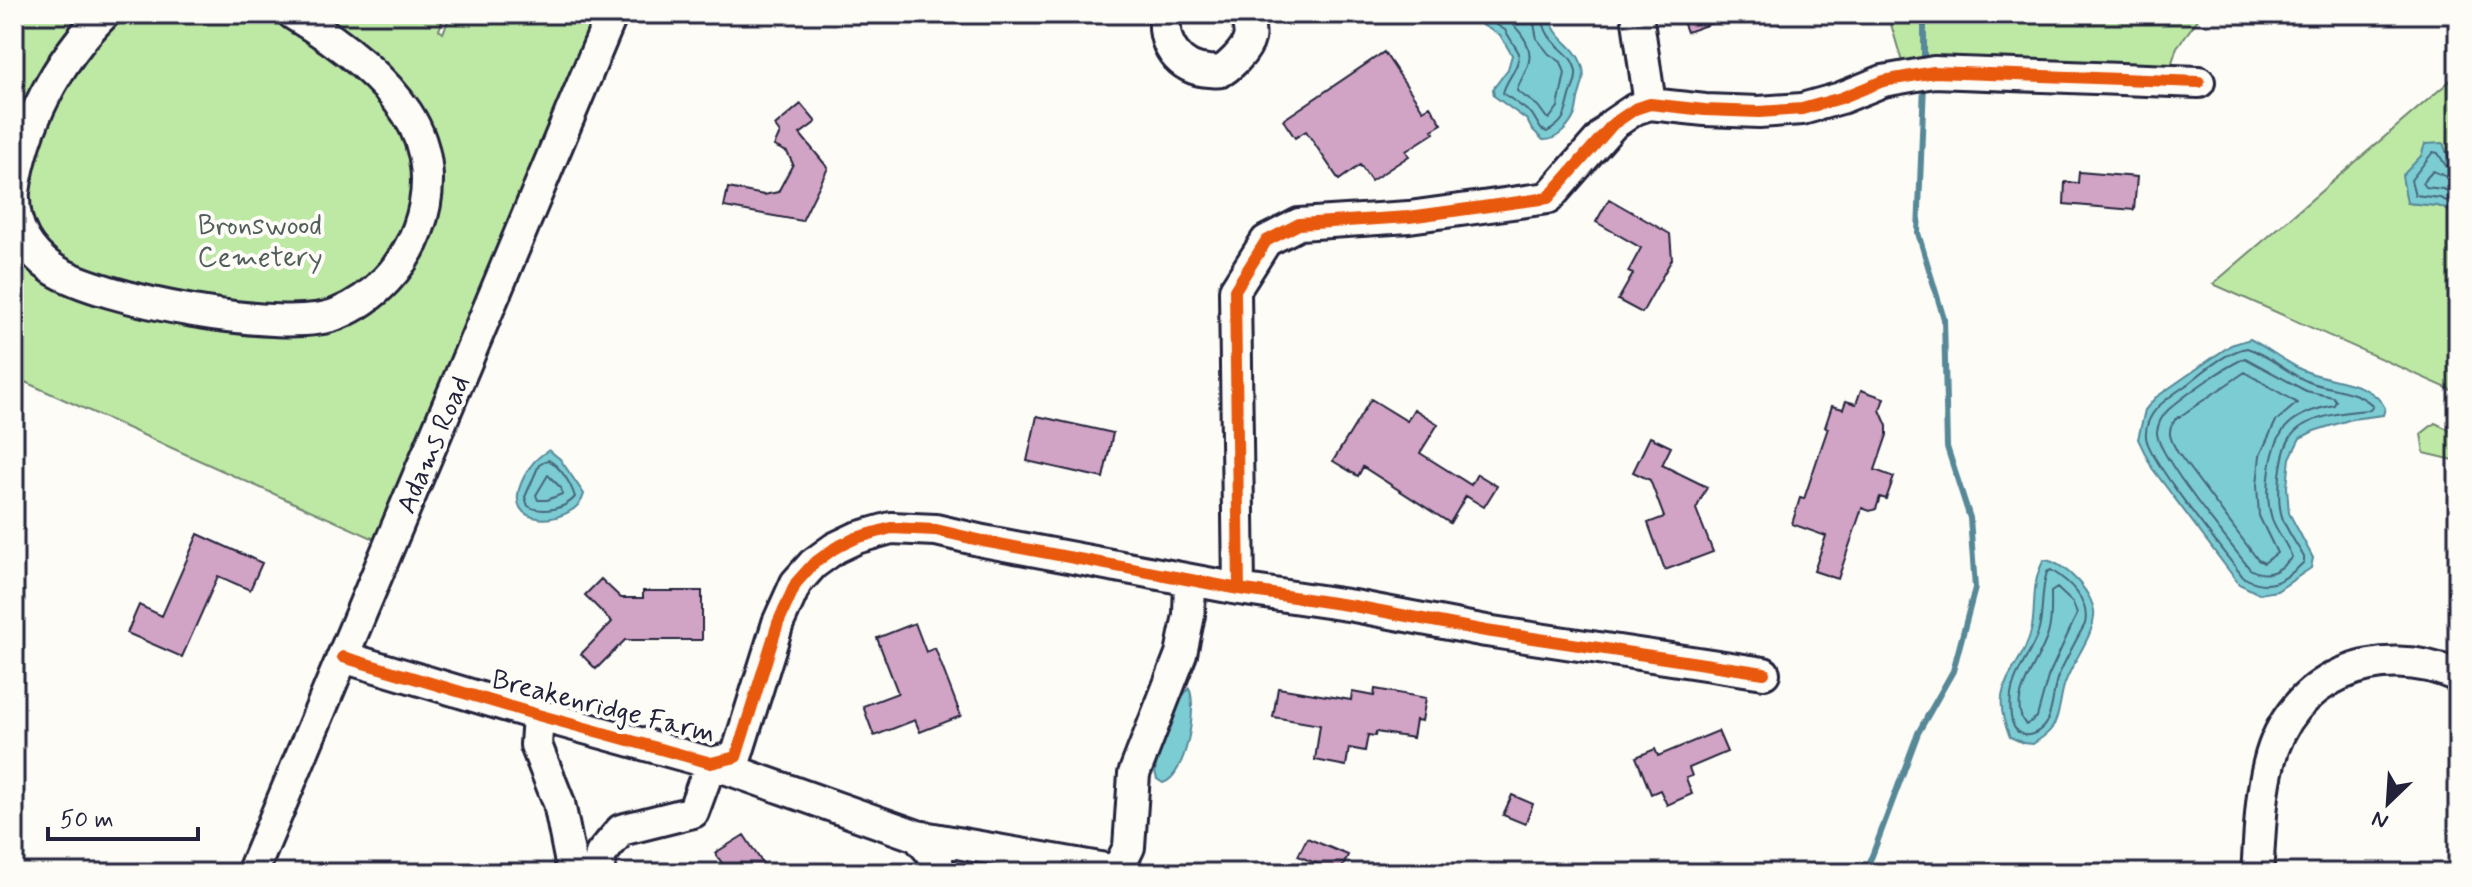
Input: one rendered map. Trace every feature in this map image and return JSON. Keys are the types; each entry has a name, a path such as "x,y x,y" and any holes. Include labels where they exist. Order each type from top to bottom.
{"street":[{"path":"104,14 75,48 42,103 21,153 14,215 27,244 54,270 144,301 208,313 296,322 316,321 338,314 377,289 404,260 422,221 425,202 424,155 408,115 391,92 345,51 293,14"},
{"name":"Adams Road","path":"252,873 612,14"},
{"path":"1166,14 1164,25 1170,46 1182,63 1196,70 1221,71 1249,45 1250,26 1245,14"},
{"path":"1637,14 1650,104"},
{"path":"1239,589 1235,290 1266,241 1299,224 1409,217 1548,198 1613,124 1635,109 1650,104 1759,112 1802,109 1883,81 1926,74 2199,82"},
{"name":"Breakenridge Farm","path":"343,657 711,763 736,757 778,623 796,583 813,564 835,548 891,528 936,530 1239,589 1354,606 1486,631 1764,673"},
{"path":"598,873 601,854 621,830 693,812 711,763 917,836 1117,871 1129,847 1134,774 1181,654 1189,615 1190,580"},
{"path":"2257,873 2268,763 2278,734 2291,712 2333,678 2371,664 2400,661 2427,664 2458,676"},
{"path":"538,715 536,745 559,803 573,873"},
{"path":"917,836 937,859 938,873"}],"green space":[{"name":"Bronswood Cemetery","path":"14,14 445,14 439,30 443,33 451,14 598,14 381,542 14,377"},
{"path":"1888,14 1973,19 1985,14 2202,14 2177,47 2166,81 1905,72"},
{"path":"2458,74 2458,157 2449,160 2407,203 2438,206 2458,214 2458,393 2213,284"},
{"path":"2435,423 2458,434 2458,461 2424,453 2421,434"}],"water":[{"path":"1468,14 1549,14 1555,30 1578,57 1584,73 1575,114 1558,135 1543,140 1527,120 1494,96 1493,89 1508,69 1512,55 1500,35"},
{"path":"2443,143 2449,159 2458,157 2458,214 2438,206 2407,203 2402,176 2421,156 2425,144"},
{"path":"2250,339 2300,369 2359,386 2385,408 2383,415 2352,419 2300,438 2290,458 2287,487 2289,513 2313,558 2311,568 2277,591 2259,594 2239,584 2152,468 2138,439 2145,410 2155,398 2231,345"},
{"path":"549,450 560,459 584,494 578,505 568,513 540,518 528,515 520,508 518,495 529,468"},
{"path":"2044,560 2061,566 2078,581 2090,599 2094,617 2064,686 2055,724 2033,744 2010,737 2003,718 2002,703 2008,678 2032,627 2037,577"},
{"path":"1189,688 1191,725 1184,755 1171,778 1163,783 1157,779 1155,772 1158,752 1172,708"}],"building":[{"path":"1680,14 1732,14 1732,16 1687,32"},
{"path":"1384,52 1423,110 1430,106 1442,124 1432,130 1434,133 1406,151 1409,156 1371,181 1360,165 1339,180 1306,131 1295,138 1283,120"},
{"path":"801,104 816,122 800,134 828,168 802,221 724,207 728,188 764,195 778,192 793,164 787,152 774,146 780,133 775,126"},
{"path":"2079,172 2137,177 2134,210 2064,204 2065,182 2078,183"},
{"path":"1609,199 1670,234 1672,259 1642,313 1618,300 1633,274 1628,272 1641,248 1596,222"},
{"path":"1861,390 1884,398 1880,410 1887,426 1887,435 1875,470 1894,477 1886,499 1880,497 1876,509 1870,511 1862,508 1838,579 1814,571 1826,536 1792,524 1800,498 1804,499 1828,428 1825,427 1832,406 1843,409 1846,401 1856,404"},
{"path":"1371,399 1407,421 1414,409 1438,424 1420,453 1471,485 1477,474 1497,486 1484,507 1466,496 1450,523 1363,467 1358,476 1333,461"},
{"path":"1037,416 1113,433 1103,478 1027,461"},
{"path":"1650,437 1671,447 1662,465 1707,487 1696,509 1713,552 1665,570 1648,523 1664,517 1650,480 1633,472"},
{"path":"198,534 262,563 250,590 218,576 182,657 127,633 139,605 162,616"},
{"path":"601,579 621,598 643,598 643,591 702,591 702,640 625,640 596,669 581,654 612,622 585,595"},
{"path":"915,623 926,652 935,648 961,716 920,732 915,720 874,736 863,706 898,693 877,638"},
{"path":"1278,688 1351,700 1352,692 1374,696 1375,689 1426,698 1422,721 1416,720 1413,738 1376,732 1375,736 1368,735 1365,751 1349,748 1346,766 1315,760 1320,725 1273,717"},
{"path":"1718,731 1727,752 1689,768 1692,776 1686,778 1692,794 1667,805 1660,790 1651,794 1636,757 1655,749 1658,756"},
{"path":"1512,795 1533,804 1525,824 1503,815"},
{"path":"744,835 769,873 729,873 715,853"},
{"path":"1307,838 1348,855 1340,873 1298,856"}],"waterway":[{"path":"1924,16 1924,65"},
{"path":"1863,873 1918,733 1953,671 1975,588 1970,518 1947,447 1944,319 1918,233 1924,84"}],"cycle path":[{"path":"1239,589 1235,290 1266,241 1299,224 1409,217 1548,198 1613,124 1635,109 1650,104 1759,112 1802,109 1883,81 1934,72 2199,82"},
{"path":"343,657 711,763 736,757 778,623 796,583 813,564 835,548 891,528 936,530 1239,589 1354,606 1486,631 1764,673"}]}
